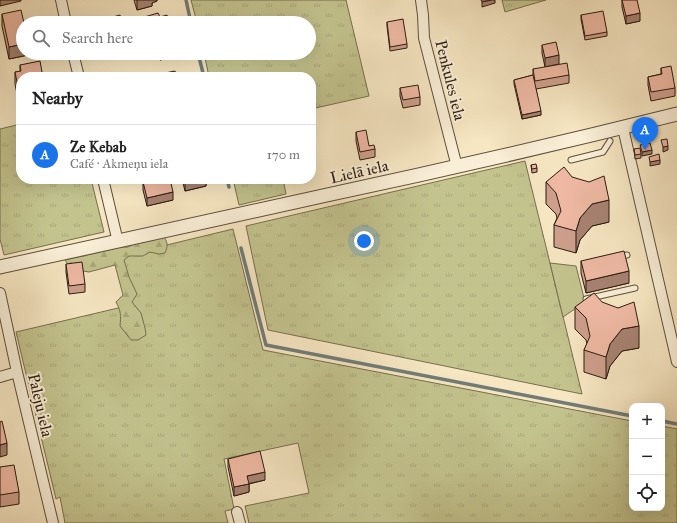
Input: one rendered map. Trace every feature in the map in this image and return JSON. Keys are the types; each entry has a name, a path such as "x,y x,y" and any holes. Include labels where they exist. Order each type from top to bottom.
{"street":[{"path":"61,0 64,16"},
{"name":"Penkules iela","path":"421,0 424,38 457,167"},
{"path":"75,60 78,72"},
{"name":"Lielā iela","path":"0,267 457,167 677,114"},
{"path":"623,128 677,362"},
{"path":"104,184 118,242"},
{"name":"Paleju iela","path":"0,293 53,523"},
{"path":"0,377 17,372"},
{"path":"237,512 240,523"}],"lane":[{"path":"571,160 603,152 610,141"},
{"path":"610,260 627,255"},
{"path":"586,299 635,288"}],"green space":[{"path":"191,0 346,0 369,96 316,108 316,72 208,72 205,60 316,60 316,16 195,16"},
{"path":"502,0 546,0 505,12"},
{"path":"16,125 16,184 92,184 104,232 4,255 0,239 0,129"},
{"path":"525,161 582,394 268,330 246,226"},
{"path":"234,184 284,184 286,194 239,205"},
{"path":"233,229 263,350 629,420 629,511 665,511 665,427 677,429 677,523 249,523 245,506 309,493 298,443 224,459 234,509 225,511 228,523 65,523 60,497 56,499 16,332 131,305 121,256"},
{"path":"164,237 167,245 165,253 159,254 150,252 143,256 129,256 124,260 129,277 137,294 132,302 141,313 146,335 138,340 131,340 120,326 119,308 116,302 123,295 115,265 89,272 71,269 65,260 121,247 128,247 134,244"},
{"path":"550,263 576,266 585,302 563,317"}],"building":[{"path":"622,0 637,0 640,13 626,16"},
{"path":"21,10 22,16 16,16 16,46 9,47 2,14"},
{"path":"603,11 607,32 585,36 581,15"},
{"path":"158,13 160,16 148,16"},
{"path":"403,19 407,44 390,47 387,22"},
{"path":"556,42 559,55 545,58 542,45"},
{"path":"40,61 42,72 16,72 16,77 15,72 21,71 20,65"},
{"path":"567,63 569,75 535,81 533,69"},
{"path":"671,66 675,88 651,92 648,77 662,74 661,68"},
{"path":"533,75 541,111 522,115 514,80"},
{"path":"418,85 420,97 403,100 400,88"},
{"path":"366,130 369,146 374,145 375,149 360,152 356,132"},
{"path":"667,139 668,146 663,147 661,140"},
{"path":"650,143 652,150 642,152 640,145"},
{"path":"640,148 641,154 635,155 634,149"},
{"path":"659,154 660,160 650,162 649,157"},
{"path":"536,164 537,168 532,169 531,165"},
{"path":"564,167 572,177 589,182 604,176 609,200 592,204 580,218 576,231 554,225 561,211 556,193 546,182"},
{"path":"144,184 171,184 173,192 147,198"},
{"path":"624,251 629,271 586,281 581,261"},
{"path":"82,262 85,284 69,286 66,264"},
{"path":"594,293 602,302 618,308 634,302 639,326 622,329 610,344 606,357 584,350 590,336 586,318 575,307"},
{"path":"2,421 7,443 0,445 0,422"},
{"path":"260,451 265,472 247,476 249,484 234,487 228,459"},
{"path":"14,465 19,492 0,495 0,467"}],"waterway":[{"path":"186,0 189,16"},
{"path":"200,60 203,72"},
{"path":"241,248 266,345 629,415"},
{"path":"665,422 677,424"}],"place":[{"name":"Ze Kebab","path":"645,150"}]}
